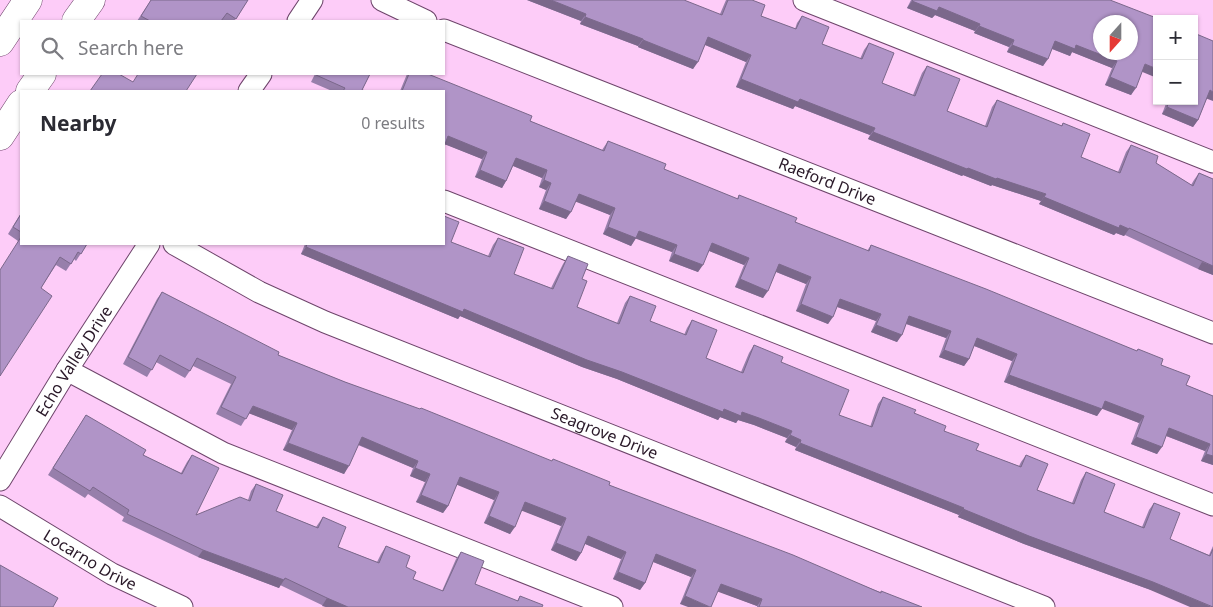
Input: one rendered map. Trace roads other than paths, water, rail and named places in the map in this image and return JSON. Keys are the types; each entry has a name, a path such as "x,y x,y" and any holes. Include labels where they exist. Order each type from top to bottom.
{"main road":[{"path":"0,42 28,0"},
{"path":"77,20 91,0"},
{"path":"31,90 41,75"},
{"path":"0,136 20,106"}],"street":[{"path":"299,20 312,0"},
{"path":"382,0 424,20"},
{"path":"804,0 1213,162"},
{"name":"Raeford Drive","path":"445,30 1213,333"},
{"path":"250,90 260,75"},
{"path":"445,201 1213,505"},
{"name":"Echo Valley Drive","path":"0,480 67,370 148,245"},
{"name":"Seagrove Drive","path":"176,245 259,292 325,322 1044,607"},
{"path":"67,370 223,453 612,607"},
{"name":"Locarno Drive","path":"0,506 112,574 182,607"}]}
